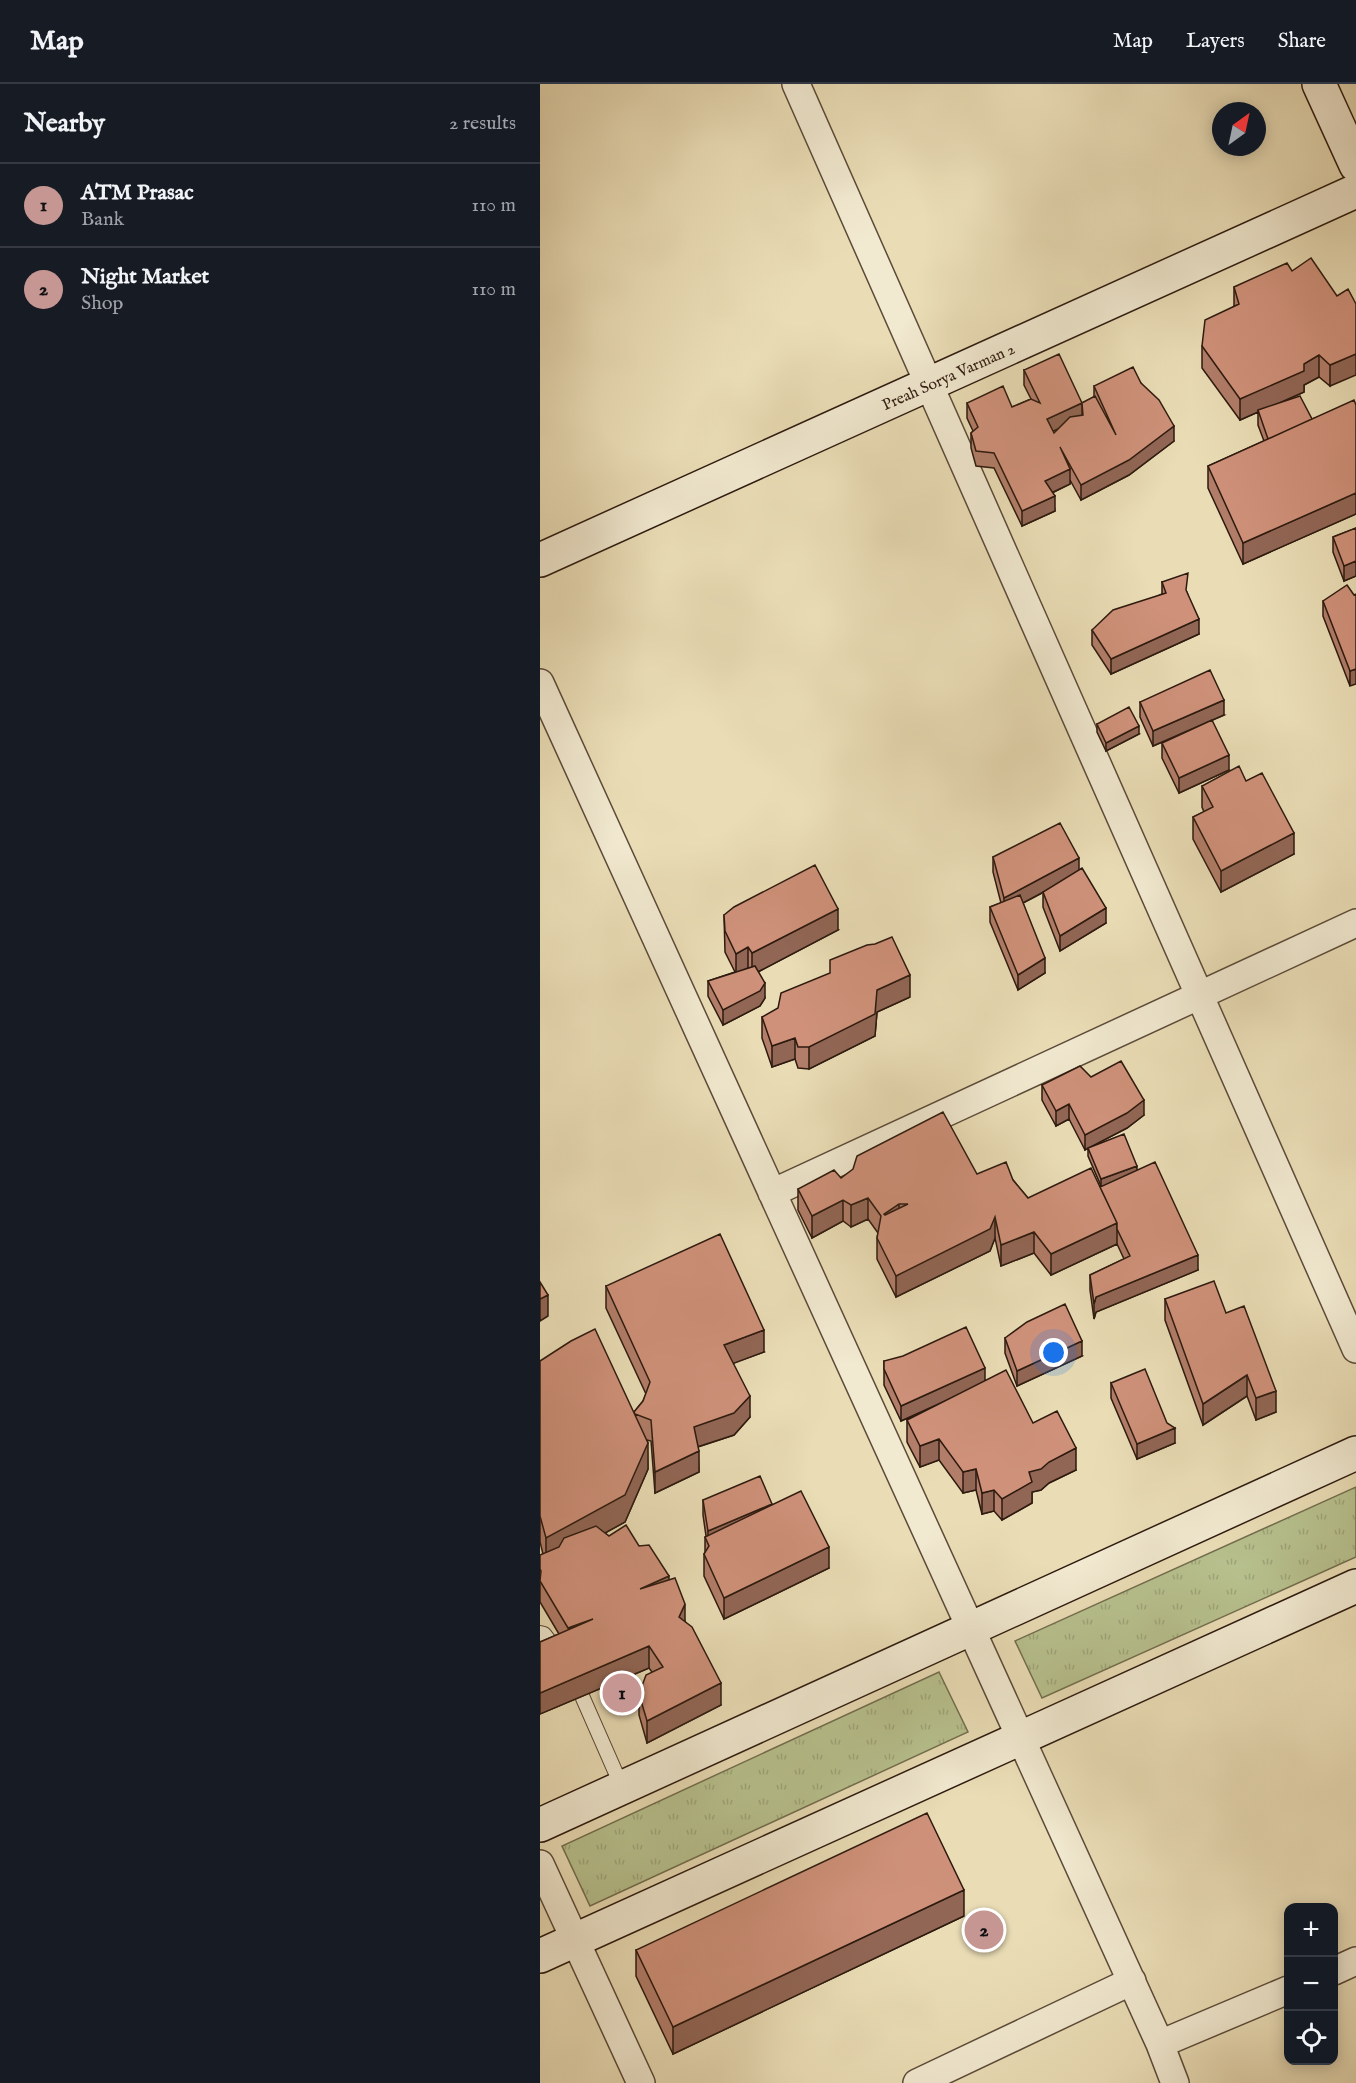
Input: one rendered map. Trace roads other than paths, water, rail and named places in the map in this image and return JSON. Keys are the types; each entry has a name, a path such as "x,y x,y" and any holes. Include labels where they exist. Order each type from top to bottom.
{"street":[{"path":"796,84 1356,1349"},
{"path":"1319,84 1356,165"},
{"name":"Preah Sorya Varman 2","path":"540,560 1356,191"},
{"path":"540,682 1022,1738 1160,2044 1175,2083"},
{"path":"772,1192 1356,923"},
{"path":"540,1825 1356,1452"},
{"path":"540,1956 1356,1586"},
{"path":"540,1864 641,2083"},
{"path":"1338,1969 1356,1961"},
{"path":"917,2083 1132,1981"},
{"path":"1160,2044 1284,1992"}],"lane":[{"path":"540,1633 544,1634 560,1654"},
{"path":"582,1696 622,1787"}],"place":[{"name":"ATM Prasac","path":"622,1693"},
{"name":"Night Market","path":"984,1930"}]}
